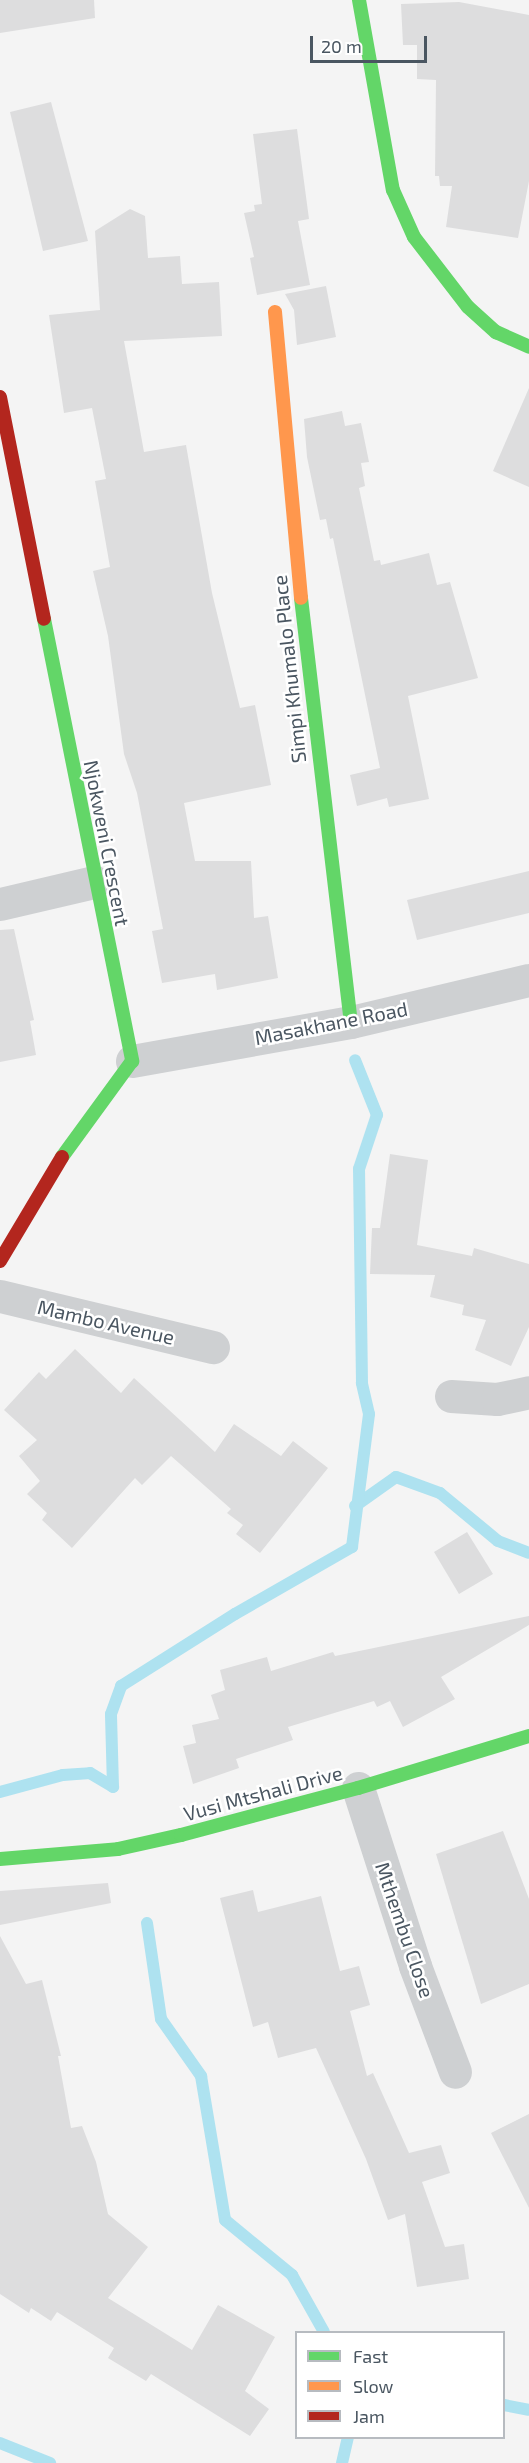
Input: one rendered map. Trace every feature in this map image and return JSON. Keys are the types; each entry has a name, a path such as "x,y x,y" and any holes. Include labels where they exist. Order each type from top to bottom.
{"street":[{"path":"359,0 393,190 414,237 468,307 496,332 529,347"},
{"name":"Simpi Khumalo Place","path":"275,312 311,708 351,1022"},
{"name":"Njokweni Crescent","path":"0,397 94,882 132,1060"},
{"path":"0,904 94,882"},
{"name":"Masakhane Road","path":"132,1060 351,1022 529,980"},
{"path":"0,1261 66,1151 132,1060"},
{"name":"Mambo Avenue","path":"0,1296 213,1347"},
{"path":"451,1396 497,1399 529,1392"},
{"name":"Vusi Mtshali Drive","path":"0,1859 118,1849 358,1788 529,1736"},
{"name":"Mthembu Close","path":"358,1788 415,1966 455,2072"}],"building":[{"path":"0,0 94,0 95,18 0,33"},
{"path":"459,2 529,15 529,181 518,238 446,227 452,186 440,186 439,176 435,176 436,80 417,79 417,45 403,45 401,4"},
{"path":"51,102 88,241 43,251 10,112"},
{"path":"297,129 309,219 298,221 310,285 257,295 250,258 254,257 244,213 255,211 254,205 262,204 253,134"},
{"path":"130,209 145,216 148,258 180,256 182,284 219,282 222,336 124,341 144,452 186,445 212,593 240,708 255,705 271,785 184,803 195,861 251,861 254,918 268,916 278,978 217,990 215,974 162,983 152,931 163,929 137,793 124,754 108,636 93,571 110,567 95,481 106,479 92,408 64,413 49,315 100,310 95,231"},
{"path":"326,286 336,337 297,345 294,310 285,294"},
{"path":"529,388 529,487 493,471"},
{"path":"342,411 345,426 361,423 369,462 361,463 365,486 359,488 374,561 380,560 381,565 429,553 437,585 450,582 478,678 408,696 429,799 389,807 387,798 357,806 350,775 380,768 333,538 330,539 326,519 320,520 307,457 304,419"},
{"path":"529,871 529,913 417,940 407,900"},
{"path":"14,929 34,1020 30,1021 36,1055 0,1062 0,930"},
{"path":"390,1154 428,1160 417,1245 472,1256 474,1248 529,1264 529,1327 511,1366 475,1350 486,1320 462,1315 464,1305 430,1297 435,1275 370,1274 372,1228 380,1228"},
{"path":"75,1349 121,1393 134,1378 215,1452 234,1424 281,1456 293,1441 328,1468 260,1553 236,1534 243,1525 227,1513 231,1509 171,1456 142,1485 135,1478 72,1548 42,1520 47,1513 27,1494 40,1481 19,1456 37,1440 4,1410 39,1372 46,1379"},
{"path":"467,1532 493,1574 459,1594 434,1552"},
{"path":"529,1616 529,1625 441,1677 455,1699 403,1727 390,1701 377,1707 374,1701 288,1727 293,1740 236,1759 239,1768 193,1784 183,1746 196,1743 192,1725 219,1719 211,1695 225,1690 220,1670 267,1657 271,1671 333,1652 335,1656"},
{"path":"503,1831 529,1899 529,1984 481,2004 436,1854"},
{"path":"108,1883 111,1903 0,1925 0,1891"},
{"path":"253,1890 258,1912 321,1896 340,1971 359,1966 370,2005 350,2011 367,2076 373,2073 409,2153 441,2145 450,2173 422,2182 445,2247 464,2244 469,2279 417,2287 405,2214 388,2220 366,2159 316,2048 278,2058 268,2022 253,2027 220,1898"},
{"path":"0,1936 26,1984 42,1980 61,2056 58,2056 71,2128 82,2126 96,2162 108,2214 148,2247 108,2298 192,2350 218,2305 275,2337 245,2391 269,2409 250,2436 151,2374 146,2381 108,2358 114,2348 57,2312 51,2321 31,2308 29,2313 0,2294"},
{"path":"529,2114 529,2208 491,2133"}],"waterway":[{"path":"113,1787 111,1714 121,1686 235,1614 352,1547 369,1414 362,1383 359,1169 377,1115 355,1060"},
{"path":"355,1506 396,1477 440,1493 498,1541 529,1553"},
{"path":"0,1792 63,1775 90,1773 113,1787"},
{"path":"147,1923 161,2019 201,2076 225,2220 292,2275 323,2331"},
{"path":"505,2405 529,2410"},
{"path":"342,2463 348,2439"},
{"path":"0,2443 50,2463"}],"traffic: fast":[{"path":"359,0 393,190 414,237 468,307 496,332 529,347"},
{"path":"301,598 351,1022"},
{"path":"44,619 132,1061 62,1157"},
{"path":"0,1859 118,1849 181,1835 358,1788 529,1736"}],"traffic: slow":[{"path":"275,312 301,598"}],"traffic: jam":[{"path":"0,397 44,619"},
{"path":"0,1261 62,1157"}]}
